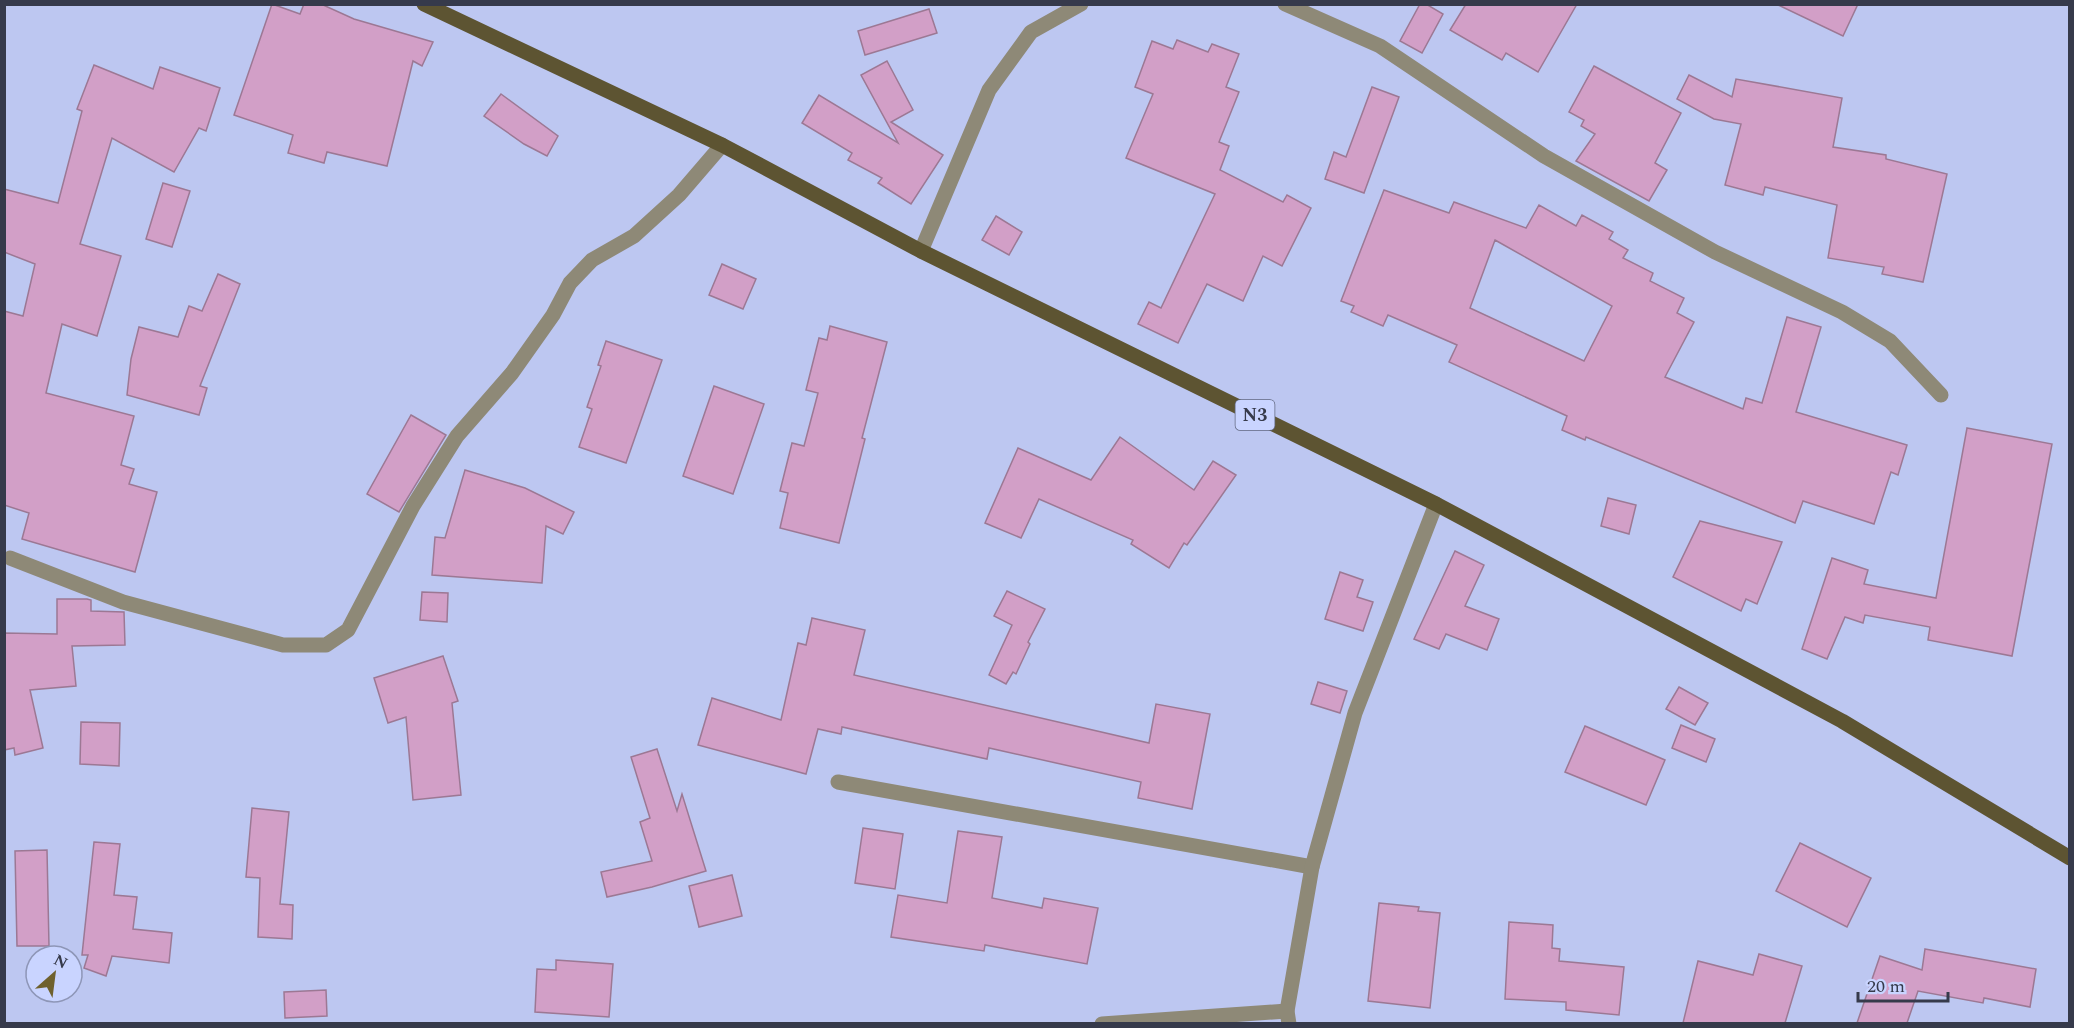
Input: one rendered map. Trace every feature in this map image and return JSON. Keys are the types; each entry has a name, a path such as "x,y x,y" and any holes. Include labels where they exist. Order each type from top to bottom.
{"main road":[{"name":"N3","path":"424,4 722,145 921,251 1436,504 1842,721 2070,858"}],"street":[{"path":"921,251 989,90 1031,32 1081,4"},
{"path":"1285,4 1380,46 1544,156 1715,252 1842,312 1890,341 1941,395"},
{"path":"10,558 123,602 283,645 326,645 348,630 413,506 457,436 512,373 553,315 570,283 592,260 634,236 679,195 722,145"},
{"path":"1102,1023 1288,1017 1312,867 1355,713 1436,504"},
{"path":"838,782 1312,867"}],"building":[{"path":"272,4 300,14 304,4 321,4 354,19 433,42 422,66 413,61 387,166 327,152 324,163 288,153 293,135 234,115"},
{"path":"1420,4 1426,4 1443,14 1422,53 1400,41"},
{"path":"1466,4 1577,4 1538,72 1506,53 1502,60 1450,30"},
{"path":"1776,4 1858,4 1843,36"},
{"path":"929,9 937,33 865,55 858,31"},
{"path":"1177,40 1208,52 1212,44 1239,54 1226,87 1239,92 1219,142 1229,146 1220,170 1283,202 1287,195 1311,208 1282,266 1263,256 1243,301 1207,284 1178,343 1138,324 1149,302 1161,308 1215,194 1126,158 1153,94 1135,87 1152,41 1173,49"},
{"path":"887,61 913,110 891,122 943,155 911,204 878,183 882,178 848,160 852,153 802,123 819,95 898,143 861,75"},
{"path":"94,65 153,89 160,67 220,88 206,131 199,128 174,172 112,138 80,244 121,256 97,336 62,324 46,393 134,416 121,465 134,469 129,484 157,492 135,572 22,539 29,513 4,505 4,311 23,316 35,264 4,252 4,189 58,203 82,111 77,109"},
{"path":"1594,66 1681,113 1655,163 1667,170 1649,201 1576,161 1595,134 1581,126 1584,120 1569,112"},
{"path":"1689,75 1732,97 1736,79 1842,98 1833,147 1886,155 1886,159 1947,174 1923,282 1882,274 1884,267 1828,258 1837,205 1765,187 1763,195 1725,185 1741,124 1714,119 1677,99"},
{"path":"1372,87 1399,97 1364,193 1325,179 1334,152 1346,157"},
{"path":"501,94 558,136 547,156 524,144 484,116"},
{"path":"163,183 190,191 172,247 146,239"},
{"path":"1384,190 1449,213 1454,202 1526,228 1539,205 1576,226 1582,215 1613,232 1609,239 1628,250 1623,258 1653,273 1650,281 1684,298 1677,313 1694,322 1665,377 1743,409 1746,398 1762,403 1787,317 1821,327 1796,412 1907,445 1898,475 1891,472 1874,524 1803,501 1795,523 1586,437 1585,440 1562,430 1567,416 1449,362 1457,345 1388,315 1383,326 1351,312 1354,306 1341,301","holes":["1495,240 1612,306 1584,361 1470,308"]},
{"path":"996,216 1022,232 1009,255 982,240"},
{"path":"722,264 756,279 743,309 709,295"},
{"path":"218,274 240,284 200,386 207,388 199,415 127,395 131,359 139,327 178,337 189,306 202,311"},
{"path":"830,326 887,342 862,438 865,439 839,543 780,528 788,493 780,491 792,443 804,446 818,393 806,390 819,338 827,340"},
{"path":"606,341 662,360 626,463 579,447 592,409 587,407 601,366 598,365"},
{"path":"714,386 764,404 733,494 683,476"},
{"path":"411,415 446,435 399,512 367,494"},
{"path":"1967,428 2052,444 2012,656 1928,640 1930,627 1865,615 1863,623 1845,617 1827,659 1802,649 1832,558 1868,570 1864,584 1936,598"},
{"path":"1120,437 1194,490 1213,461 1236,475 1187,545 1184,543 1169,568 1131,544 1133,540 1039,499 1021,538 985,523 1018,448 1091,480"},
{"path":"465,470 525,488 574,512 563,534 546,526 542,583 432,575 435,537 445,538"},
{"path":"1608,498 1636,505 1629,534 1601,526"},
{"path":"1700,521 1782,542 1757,604 1746,599 1741,611 1673,577"},
{"path":"1455,551 1484,565 1465,606 1499,619 1487,650 1446,634 1439,649 1414,639"},
{"path":"1340,572 1363,580 1357,597 1373,602 1363,631 1325,619"},
{"path":"1007,591 1045,609 1028,642 1030,644 1016,674 1013,672 1006,684 989,675 1012,625 994,616"},
{"path":"422,592 448,593 447,622 420,620"},
{"path":"57,599 87,599 91,600 91,611 124,612 125,645 72,646 76,686 30,690 43,748 15,755 14,748 4,750 4,633 57,634"},
{"path":"812,618 865,630 854,675 1149,743 1156,704 1210,714 1192,809 1138,798 1141,782 989,748 987,759 842,727 841,734 818,729 806,774 698,745 712,698 781,720 798,643 806,645"},
{"path":"443,656 458,701 452,703 461,795 413,800 406,717 388,723 374,678"},
{"path":"1318,682 1347,691 1340,713 1311,704"},
{"path":"1679,687 1708,703 1695,725 1666,709"},
{"path":"81,722 120,723 119,766 80,764"},
{"path":"1681,725 1715,739 1706,762 1672,748"},
{"path":"1585,726 1665,760 1646,805 1565,772"},
{"path":"657,749 677,811 682,794 706,871 607,897 601,872 652,861 640,822 650,818 631,757"},
{"path":"252,808 289,812 280,904 293,905 292,939 258,937 260,878 246,877"},
{"path":"863,828 903,834 895,889 855,883"},
{"path":"958,831 1002,837 992,898 1042,908 1044,898 1098,908 1087,964 985,945 984,951 891,937 898,895 947,903"},
{"path":"94,842 120,844 114,895 137,897 133,929 172,933 169,963 112,956 106,976 84,968 88,955 84,955"},
{"path":"1800,843 1871,878 1847,927 1776,891"},
{"path":"47,850 49,944 17,946 15,851"},
{"path":"732,875 742,916 699,927 689,886"},
{"path":"1379,903 1419,907 1418,911 1440,913 1430,1008 1368,1001"},
{"path":"1509,922 1553,925 1552,948 1560,949 1559,961 1624,967 1619,1015 1566,1010 1566,1002 1505,999"},
{"path":"1925,949 2036,969 2030,1007 1984,998 1983,1003 1918,991 1907,1023 1857,1023 1880,956 1922,970"},
{"path":"1759,954 1802,966 1785,1023 1683,1023 1698,961 1753,975"},
{"path":"556,960 613,964 609,1017 535,1012 537,969 556,970"},
{"path":"326,990 327,1016 285,1018 284,992"}]}
